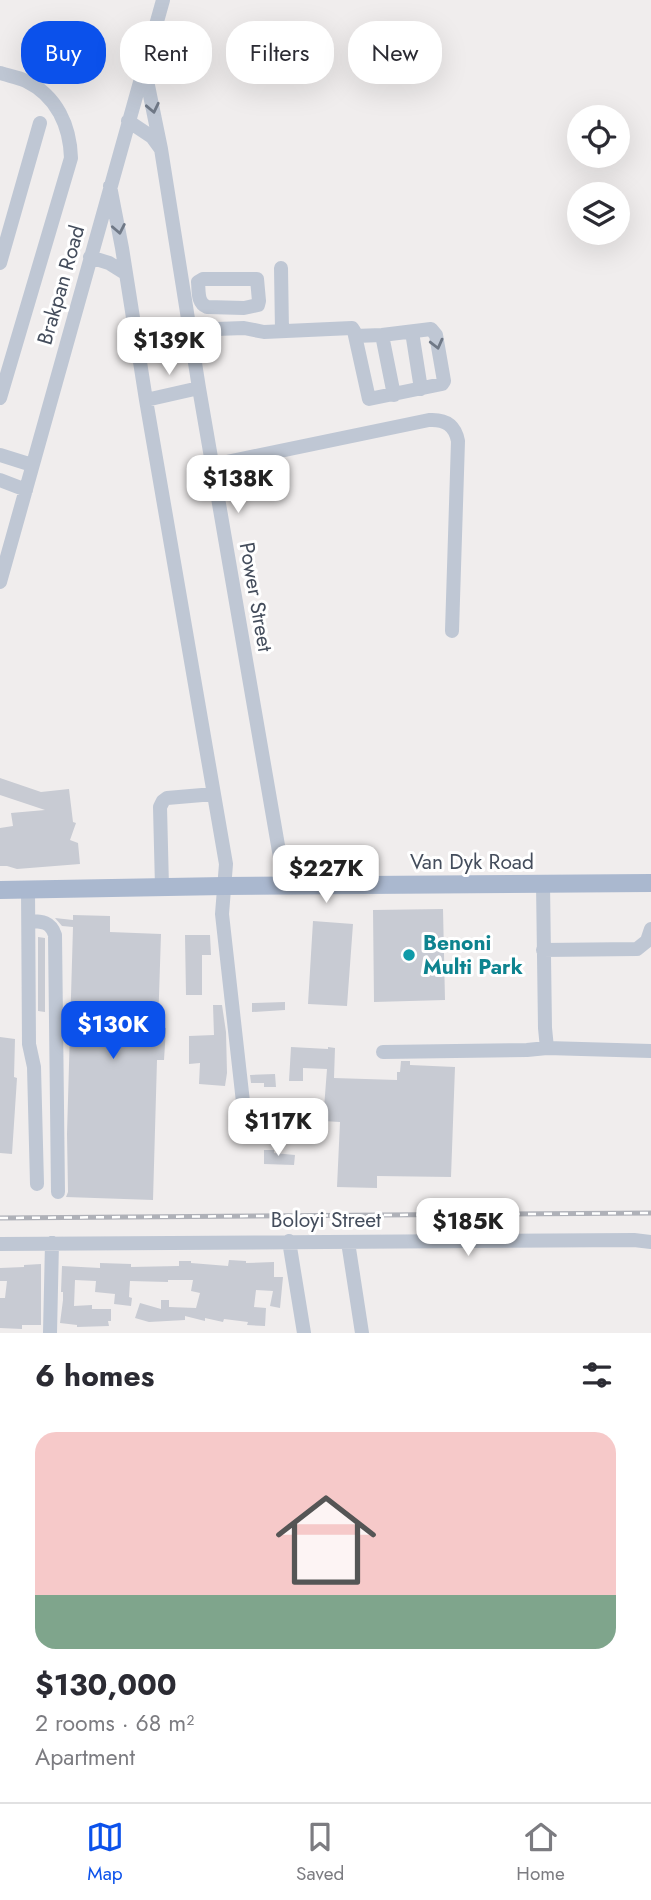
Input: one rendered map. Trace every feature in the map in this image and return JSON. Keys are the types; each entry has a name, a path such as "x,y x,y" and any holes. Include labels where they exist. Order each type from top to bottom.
{"main road":[{"name":"Van Dyk Road","path":"0,890 651,883"}],"street":[{"name":"Brakpan Road","path":"157,21 163,0"},
{"path":"0,73 33,85 57,107 71,140 71,158 0,398"},
{"name":"Brakpan Road","path":"1,576 139,84"},
{"name":"Power Street","path":"148,84 161,149 199,388 285,886"},
{"path":"128,121 152,137 161,149"},
{"path":"0,263 40,123"},
{"path":"110,186 226,864 223,939 243,1102"},
{"path":"90,257 125,273"},
{"path":"281,268 282,331"},
{"path":"244,308 244,328"},
{"path":"190,330 244,328 264,332 348,327 352,328 355,336 368,398 371,400 442,384 444,377 436,335 431,329 355,336"},
{"path":"412,332 421,389"},
{"path":"382,335 394,395"},
{"path":"146,400 199,388"},
{"path":"212,465 429,420 444,421 450,425 458,441 452,631"},
{"path":"0,455 32,465"},
{"path":"0,480 26,490"},
{"path":"162,887 160,807 163,801 167,798 214,794"},
{"path":"543,884 547,1048"},
{"path":"28,889 29,1044 34,1067 37,1184"},
{"path":"29,921 46,922 55,935 58,1192"},
{"path":"543,950 637,949 647,941 651,929"},
{"path":"383,1052 547,1048 651,1051"},
{"path":"289,1241 304,1333"},
{"name":"Boloyi Street","path":"0,1244 289,1241 651,1242"},
{"path":"348,1242 362,1333"},
{"path":"50,1333 52,1243"}],"building":[{"path":"0,778 41,792 69,789 73,822 76,823 70,840 78,843 80,864 17,869 0,866 0,828 13,826 11,813 45,810 0,795"},
{"name":"Benoni Multi Park","path":"443,909 445,1000 374,1002 373,910"},
{"path":"73,915 110,916 110,932 161,934 158,1027 166,1028 164,1060 157,1060 153,1200 66,1197 73,927 62,926 55,918 73,920"},
{"path":"313,921 353,924 347,1006 308,1004"},
{"path":"185,935 210,935 211,955 202,955 202,995 186,995"},
{"path":"38,937 45,938 45,1012 38,1011"},
{"path":"285,1002 285,1010 252,1012 252,1003"},
{"path":"213,1005 222,1005 226,1032 225,1086 199,1084 200,1063 189,1064 189,1036 214,1035"},
{"path":"0,1037 15,1039 14,1077 17,1078 12,1154 0,1153"},
{"path":"291,1047 335,1048 334,1078 397,1080 401,1061 410,1061 410,1065 455,1067 451,1177 377,1176 377,1188 337,1187 340,1122 323,1121 327,1069 303,1068 303,1081 289,1081"},
{"path":"275,1074 276,1087 251,1083 250,1075"},
{"path":"296,1099 296,1110 309,1110 309,1121 287,1122 289,1100"},
{"path":"264,1150 295,1155 294,1165 264,1164"},
{"path":"229,1260 246,1263 274,1262 274,1277 283,1277 280,1308 270,1306 273,1291 256,1290 254,1307 266,1308 265,1326 224,1319 223,1322 205,1318 205,1321 185,1316 185,1320 149,1322 135,1318 140,1303 161,1309 161,1300 169,1300 169,1307 196,1308 200,1293 191,1291 193,1280 130,1281 131,1306 114,1304 115,1294 95,1292 96,1281 75,1280 74,1306 92,1305 92,1309 111,1309 111,1321 108,1321 109,1326 77,1327 60,1323 63,1300 62,1266 100,1268 100,1263 131,1264 131,1267 179,1266 179,1261 191,1261 228,1266"},
{"path":"41,1264 41,1325 22,1325 22,1329 0,1328 0,1298 5,1298 7,1281 0,1281 0,1268"}],"railway":[{"path":"0,1218 651,1213"}],"place":[{"name":"Benoni Multi Park","path":"409,955"}]}
